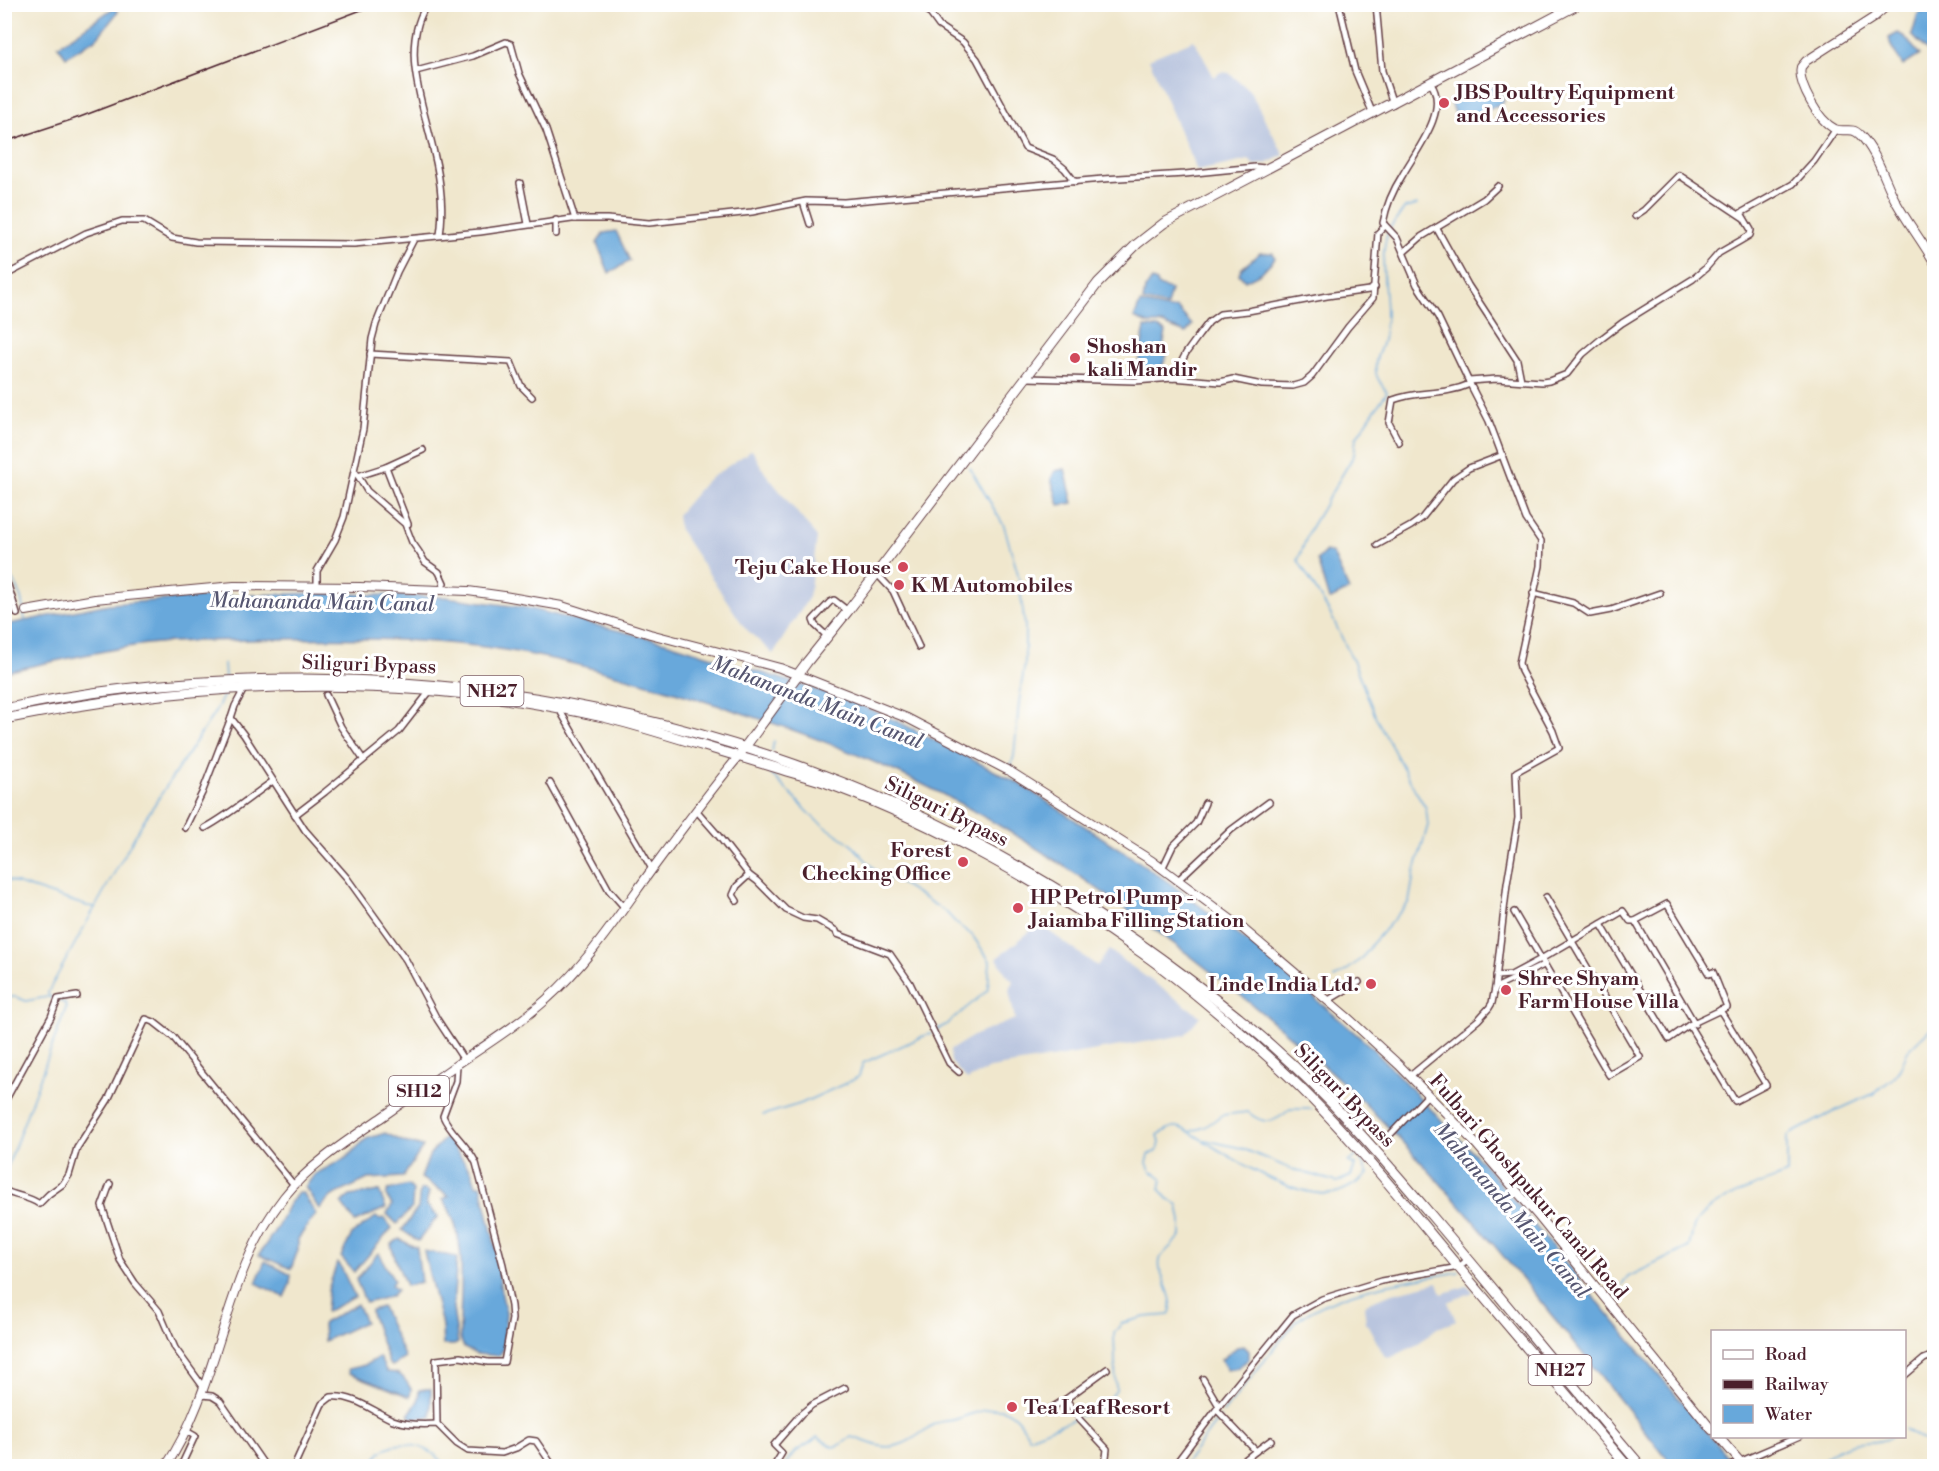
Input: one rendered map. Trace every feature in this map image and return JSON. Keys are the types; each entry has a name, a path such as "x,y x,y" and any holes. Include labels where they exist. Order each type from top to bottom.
{"highway":[{"path":"739,756 797,676 1098,283 1137,244 1164,223 1431,84 1566,8 1579,4"},
{"name":"Siliguri Bypass","path":"4,709 118,689 329,679 412,682 480,689 636,717 745,747 760,758 876,795 1024,869 1074,899 1126,933 1240,1018 1277,1050 1316,1096 1380,1156 1641,1467"},
{"name":"NH27","path":"4,719 117,699 219,685"},
{"name":"NH27","path":"238,685 333,686 477,696 606,718 739,756 760,758"},
{"name":"NH27","path":"1328,1108 1627,1467"}],"main road":[{"name":"SH12","path":"166,1467 186,1431 203,1392 233,1296 253,1247 267,1221 294,1185 349,1139 548,999 597,945 696,810 739,756"}],"street":[{"path":"427,4 422,13 413,45 425,120 437,169 442,225 440,235"},
{"path":"923,4 939,26 963,42 977,59 1025,148 1053,159 1075,182"},
{"path":"1340,4 1355,71 1373,114"},
{"path":"1376,4 1382,71 1393,104"},
{"path":"1889,4 1801,67 1800,79 1818,113 1836,129 1852,129 1861,136 1896,202 1935,262"},
{"path":"416,71 473,56 506,42 511,44 519,73 546,130 574,219"},
{"path":"1410,1076 1485,1013 1492,1003 1496,988 1507,884 1518,818 1516,772 1559,748 1519,663 1541,556 1541,541 1526,519 1489,421 1438,317 1417,285 1397,238 1383,223 1400,178 1433,121 1437,97 1431,84"},
{"path":"1742,218 1741,213 1746,209 1793,184 1836,129"},
{"path":"4,276 97,228 134,220 144,221 172,237 196,242 354,244 480,232 556,220 649,223 752,212 803,202 844,202 1255,167 1269,169"},
{"path":"1400,442 1389,423 1393,400 1410,394 1456,391 1469,383 1549,381 1570,372 1583,354 1601,339 1622,323 1693,279 1718,257 1719,253 1750,235 1751,231 1742,218 1679,175 1635,216"},
{"path":"520,183 528,224"},
{"path":"1404,252 1445,221 1484,200 1498,186"},
{"path":"803,202 810,224"},
{"path":"556,220 556,234"},
{"path":"1027,378 1135,381 1173,378 1220,382 1233,379 1262,385 1293,386 1304,383 1312,376 1373,297 1378,233 1385,226"},
{"path":"1437,229 1468,285 1517,360 1521,380"},
{"path":"317,586 317,571 335,540 344,517 363,429 370,354 376,324 397,272 414,239"},
{"path":"1173,378 1186,353 1199,335 1209,322 1220,314 1369,290 1375,287"},
{"path":"370,354 512,362 521,386 532,397"},
{"path":"358,476 386,467 423,450"},
{"path":"1377,545 1422,518 1453,478 1503,455"},
{"path":"386,467 414,539 412,542"},
{"path":"353,470 368,491 405,524 412,542 426,562 439,572 444,583 441,590"},
{"path":"877,574 893,591 919,647"},
{"path":"4,583 8,585 17,614"},
{"name":"Fulbari Ghoshpukur Canal Road","path":"26,611 95,599 234,586 441,590 504,596 562,606 650,634 780,668 907,718 1009,771 1162,869 1241,927 1328,1001 1410,1076 1476,1144 1539,1217 1711,1428"},
{"path":"1533,593 1573,603 1590,614 1611,610 1660,593"},
{"path":"828,637 815,625 813,620 834,600 848,611"},
{"path":"185,828 202,793 231,718 238,685"},
{"path":"295,815 399,730 430,691"},
{"path":"326,695 341,727 363,759"},
{"path":"559,709 652,869"},
{"path":"231,718 305,830 347,878 406,960 460,1062 456,1081 443,1116 447,1125 469,1148 476,1163 503,1265 512,1319 504,1362 459,1357 436,1360 437,1424"},
{"path":"205,828 227,816 273,782"},
{"path":"550,783 609,890 625,908"},
{"path":"1178,881 1231,830 1269,802"},
{"path":"1162,869 1173,846 1196,823 1205,803"},
{"path":"696,810 749,876 786,910 803,918 817,920 836,931 837,934 890,954 910,983 949,1063 959,1072"},
{"path":"737,901 733,895 737,886 749,876"},
{"path":"1514,912 1609,1075 1640,1057 1546,897"},
{"path":"1496,988 1543,962 1571,941 1623,911 1630,921 1635,921 1667,904 1709,974 1713,972 1727,1006 1669,1039 1601,924"},
{"path":"1635,921 1735,1101 1766,1085 1720,1010"},
{"path":"1496,976 1511,975 1543,962"},
{"path":"1328,1001 1359,982"},
{"path":"4,1103 57,1001 77,996"},
{"path":"5,1192 39,1204 63,1184 69,1174 77,1148 108,1100 146,1019 173,1036 294,1185"},
{"path":"1389,1136 1426,1095"},
{"path":"110,1184 102,1206 120,1260 135,1283 159,1311 175,1348 203,1392 220,1401 265,1467"},
{"path":"1174,1467 1293,1315 1322,1299 1381,1281 1459,1267 1468,1259"},
{"path":"1906,1375 1924,1359 1935,1355"},
{"path":"1046,1412 1107,1370"},
{"path":"1203,1379 1220,1411 1256,1451"},
{"path":"774,1467 782,1453 774,1445 801,1414 821,1400 845,1388"},
{"path":"294,1467 322,1404 331,1396 360,1403 404,1423 437,1424 468,1452 502,1453 530,1440 536,1441 553,1467"},
{"path":"1066,1400 1107,1449 1105,1467"},
{"path":"181,1467 195,1436 186,1431"},
{"path":"1719,1438 1737,1464 1798,1438"},
{"path":"1237,1467 1271,1440"}],"shaded area":[{"path":"1194,40 1214,77 1221,72 1229,73 1249,90 1284,155 1265,164 1254,165 1249,160 1197,171 1149,59"},
{"path":"752,450 765,473 817,537 809,597 773,654 745,628 679,529 677,515 706,481"},
{"path":"1039,924 1097,966 1109,950 1200,1016 1185,1035 991,1068 967,1080 951,1062 950,1050 975,1035 1015,1019 1009,990 1013,981 997,958"},
{"path":"1438,1282 1442,1294 1467,1286 1473,1292 1448,1302 1456,1321 1437,1328 1416,1345 1394,1356 1389,1358 1384,1355 1366,1322 1364,1306 1393,1293"}],"water":[{"path":"1934,5 1934,48 1928,52 1912,35 1918,14"},
{"path":"115,7 118,12 97,38 66,57 58,46"},
{"path":"1898,33 1905,37 1920,55 1903,66 1889,38"},
{"path":"1497,86 1504,102 1474,117 1457,121 1450,102 1470,97"},
{"path":"616,231 630,261 609,273 597,243 604,233"},
{"path":"1260,253 1273,253 1275,258 1261,273 1245,281 1239,274 1241,269"},
{"path":"1152,280 1157,282 1158,286 1171,290 1167,306 1143,301 1145,289"},
{"path":"1140,303 1169,309 1177,308 1192,325 1186,333 1162,324 1148,324 1134,318"},
{"path":"1145,327 1158,328 1166,332 1162,352 1167,355 1159,373 1137,372"},
{"path":"1065,469 1073,503 1059,505 1051,479 1055,471"},
{"path":"1326,551 1333,554 1349,590 1329,600 1317,560"},
{"name":"Mahananda Main Canal","path":"315,593 446,597 527,608 669,643 851,701 903,724 1020,784 1171,884 1265,955 1370,1046 1482,1162 1735,1466 1673,1466 1521,1278 1442,1186 1359,1098 1257,1008 1193,958 1082,878 965,806 883,766 781,726 652,685 600,670 520,652 466,645 358,639 167,642 72,657 5,672 4,625 109,604 219,596"},
{"path":"385,1133 404,1142 423,1147 403,1177 368,1179 332,1196 319,1209 305,1187 315,1174 346,1158 366,1139"},
{"path":"446,1137 472,1172 476,1185 481,1185 498,1258 500,1286 506,1313 503,1350 499,1356 476,1354 464,1348 460,1338 460,1248 457,1231 443,1199 449,1196 421,1178 430,1154"},
{"path":"408,1185 413,1190 412,1208 397,1224 387,1214 392,1205 386,1196 388,1190"},
{"path":"425,1189 429,1192 426,1205 438,1216 418,1241 402,1230 418,1208 420,1190"},
{"path":"379,1191 386,1208 355,1222 341,1203 350,1196"},
{"path":"298,1193 303,1193 316,1214 298,1239 298,1250 291,1269 259,1255"},
{"path":"376,1217 384,1218 392,1228 354,1272 341,1257 352,1234"},
{"path":"399,1239 417,1248 421,1282 406,1286 391,1244"},
{"path":"424,1251 457,1257 453,1308 458,1343 454,1345 443,1345 442,1324"},
{"path":"378,1253 392,1275 394,1280 391,1285 397,1290 391,1296 366,1303 356,1280"},
{"path":"265,1261 291,1275 284,1297 256,1283"},
{"path":"337,1263 355,1297 326,1312 328,1290"},
{"path":"357,1304 365,1322 324,1341 323,1323"},
{"path":"382,1307 405,1358 392,1366 389,1364 371,1313 371,1310"},
{"path":"1244,1346 1249,1351 1249,1359 1237,1368 1227,1370 1221,1360 1237,1347"},
{"path":"379,1357 387,1372 399,1374 404,1378 411,1389 410,1397 349,1373 348,1369 365,1365"},
{"path":"431,1389 431,1417 412,1418 409,1414 418,1401 419,1390"}],"waterway":[{"path":"1390,228 1405,208 1417,205"},
{"path":"1334,978 1360,959 1409,902 1414,874 1428,825 1426,808 1377,720 1354,663 1331,615 1298,560 1310,529 1354,455 1356,438 1387,392 1376,375 1376,366 1385,326 1383,259 1388,232"},
{"path":"970,468 1004,526 1018,574 1025,626 1025,661 1014,756 1010,769"},
{"path":"4,574 10,577 17,587 25,620"},
{"path":"224,664 225,678"},
{"path":"55,999 49,997 48,992 141,825 217,709 224,694"},
{"path":"772,751 774,741"},
{"path":"768,771 817,821 850,843 877,872 905,886 946,912 972,935 990,961 988,990 947,1024 935,1031"},
{"path":"4,879 95,907"},
{"path":"4,997 16,997 26,1001 47,997"},
{"path":"4,1176 66,1008 65,1003 59,1001"},
{"path":"1622,1285 1628,1277 1689,1247 1695,1224 1712,1207 1737,1194 1787,1174 1787,1136 1875,1093 1894,1077 1908,1050 1934,1025"},
{"path":"763,1115 800,1104 853,1080 859,1076 863,1063 931,1033"},
{"path":"1080,1416 1094,1413 1116,1391 1114,1333 1122,1323 1145,1317 1169,1315 1171,1308 1171,1300 1159,1263 1163,1254 1181,1236 1181,1221 1178,1205 1160,1190 1162,1179 1151,1172 1147,1163 1149,1155 1158,1150 1160,1143 1158,1135 1173,1127 1189,1132 1205,1127 1222,1115 1248,1112 1259,1119 1269,1121 1290,1109 1312,1109"},
{"path":"1191,1133 1238,1162 1274,1180 1310,1192 1332,1194 1354,1184 1368,1174 1362,1159"},
{"path":"1205,1140 1241,1148 1291,1169 1337,1182 1351,1176 1355,1165 1348,1162 1358,1155"},
{"path":"1223,1413 1295,1322 1312,1311 1331,1301 1373,1288 1459,1272"},
{"path":"785,1466 796,1452 817,1437 833,1447 851,1437 880,1446 892,1447 909,1441 934,1424 989,1409 1006,1411 1014,1416 1029,1437 1077,1418"},
{"path":"1183,1466 1220,1417"},
{"path":"1906,1430 1920,1439 1934,1442"},
{"path":"1812,1466 1845,1446 1888,1438"},
{"path":"373,1466 385,1449 406,1444 427,1450 444,1464 455,1466"}],"railway":[{"path":"4,142 80,117 377,4"}],"place":[{"name":"JBS Poultry Equipment and Accessories","path":"1444,103"},
{"name":"Shoshan kali Mandir","path":"1075,358"},
{"name":"Teju Cake House","path":"903,567"},
{"name":"K M Automobiles","path":"899,585"},
{"name":"Forest Checking Office","path":"963,862"},
{"name":"HP Petrol Pump - Jaiamba Filling Station","path":"1018,908"},
{"name":"Linde India Ltd.","path":"1371,984"},
{"name":"Shree Shyam Farm House Villa","path":"1506,990"},
{"name":"Tea Leaf Resort","path":"1012,1407"}]}
